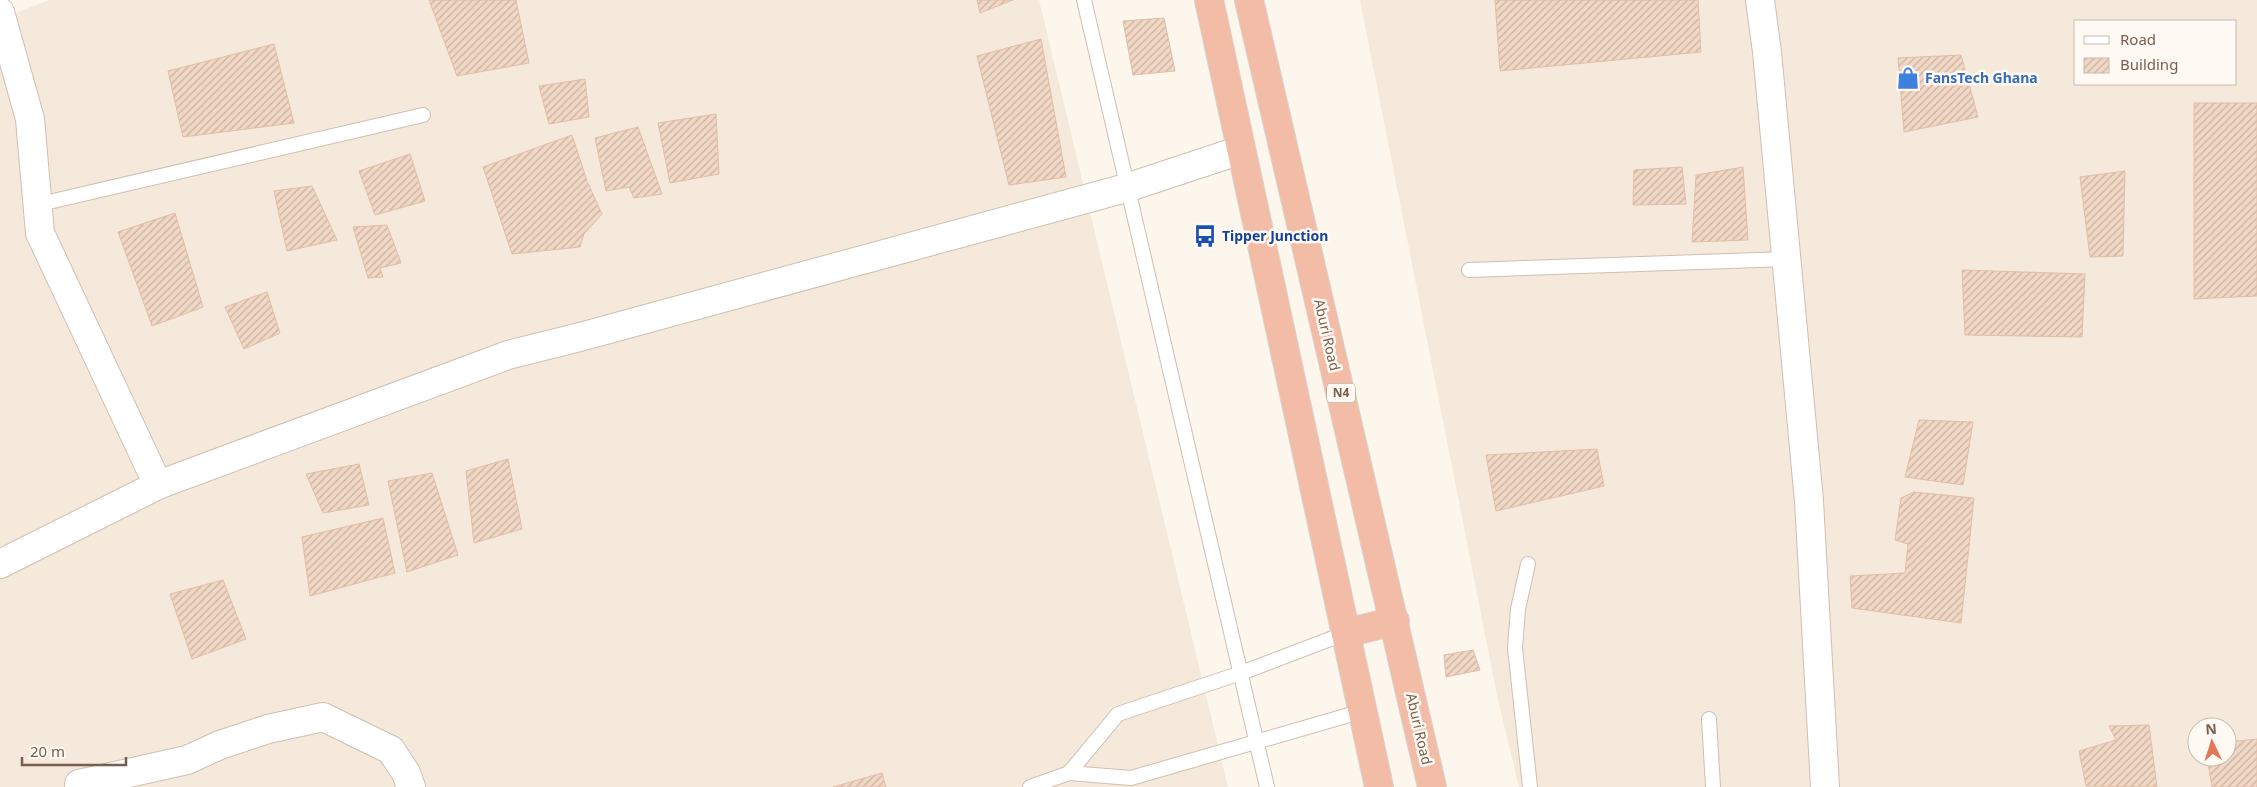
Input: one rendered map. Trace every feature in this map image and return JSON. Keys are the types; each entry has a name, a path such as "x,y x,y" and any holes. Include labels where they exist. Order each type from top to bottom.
{"highway":[{"path":"1208,0 1379,787"},
{"name":"Aburi Road","path":"1249,0 1395,621 1432,787"},
{"path":"1346,633 1395,621"}],"street":[{"path":"1760,0 1767,52 1809,501 1825,787"},
{"path":"0,12 30,119 35,168 36,205 40,233 158,484"},
{"path":"0,564 158,484 508,355 1126,188 1241,150"},
{"path":"79,784 187,760 220,745 268,729 323,717 391,750 406,773 411,787"}],"lane":[{"path":"1084,0 1126,188 1267,787"},
{"path":"36,205 423,115"},
{"path":"1469,270 1786,259"},
{"path":"1528,564 1518,609 1515,648 1530,787"},
{"path":"1069,773 1118,714 1241,673 1346,633"},
{"path":"1030,787 1069,773 1131,778 1363,711"},
{"path":"1709,720 1713,787"}],"shaded area":[{"path":"50,0 1039,0 1228,787 0,787 0,19"},
{"path":"1360,0 2257,0 2257,787 1519,787 1498,700"}],"building":[{"path":"429,0 516,0 529,63 457,76"},
{"path":"977,0 1013,0 980,13"},
{"path":"1495,0 1698,0 1701,52 1500,71"},
{"path":"1164,18 1175,71 1133,75 1123,21"},
{"path":"1041,39 1066,177 1009,185 977,56"},
{"path":"274,44 294,123 183,137 168,71"},
{"path":"1961,55 1978,117 1904,132 1898,58"},
{"path":"585,79 589,117 549,124 539,86"},
{"path":"2194,103 2257,103 2257,296 2194,299"},
{"path":"716,114 719,174 670,183 658,123"},
{"path":"638,127 662,194 634,198 629,187 606,191 595,138"},
{"path":"572,135 587,181 602,214 584,234 580,247 512,254 483,167"},
{"path":"410,154 425,201 375,215 359,171"},
{"path":"1682,167 1686,204 1633,205 1634,170"},
{"path":"1743,167 1748,240 1692,242 1696,175"},
{"path":"2125,171 2123,256 2090,257 2080,177"},
{"path":"312,186 337,240 287,251 274,191"},
{"path":"175,213 203,307 152,326 118,232"},
{"path":"387,225 401,263 380,268 383,277 368,278 353,227"},
{"path":"1962,270 2085,274 2082,337 1965,335"},
{"path":"267,292 280,333 244,349 225,307"},
{"path":"1919,420 1973,422 1963,485 1905,477"},
{"path":"1597,449 1604,486 1496,511 1486,455"},
{"path":"508,459 522,529 474,543 466,471"},
{"path":"359,464 369,505 323,513 306,474"},
{"path":"432,473 458,555 407,572 388,481"},
{"path":"1914,492 1974,498 1961,623 1852,608 1850,576 1905,573 1908,544 1895,540 1901,498"},
{"path":"383,518 395,573 310,596 302,537"},
{"path":"223,580 246,639 192,659 170,594"},
{"path":"1473,650 1480,670 1446,677 1444,655"},
{"path":"2149,725 2157,787 2086,786 2079,751 2116,740 2109,726"},
{"path":"2257,739 2257,787 2212,787 2209,767 2237,767 2237,741"},
{"path":"882,773 886,787 833,787"}],"place":[{"name":"FansTech Ghana","path":"1908,78"},
{"name":"Tipper Junction","path":"1205,236"}]}
